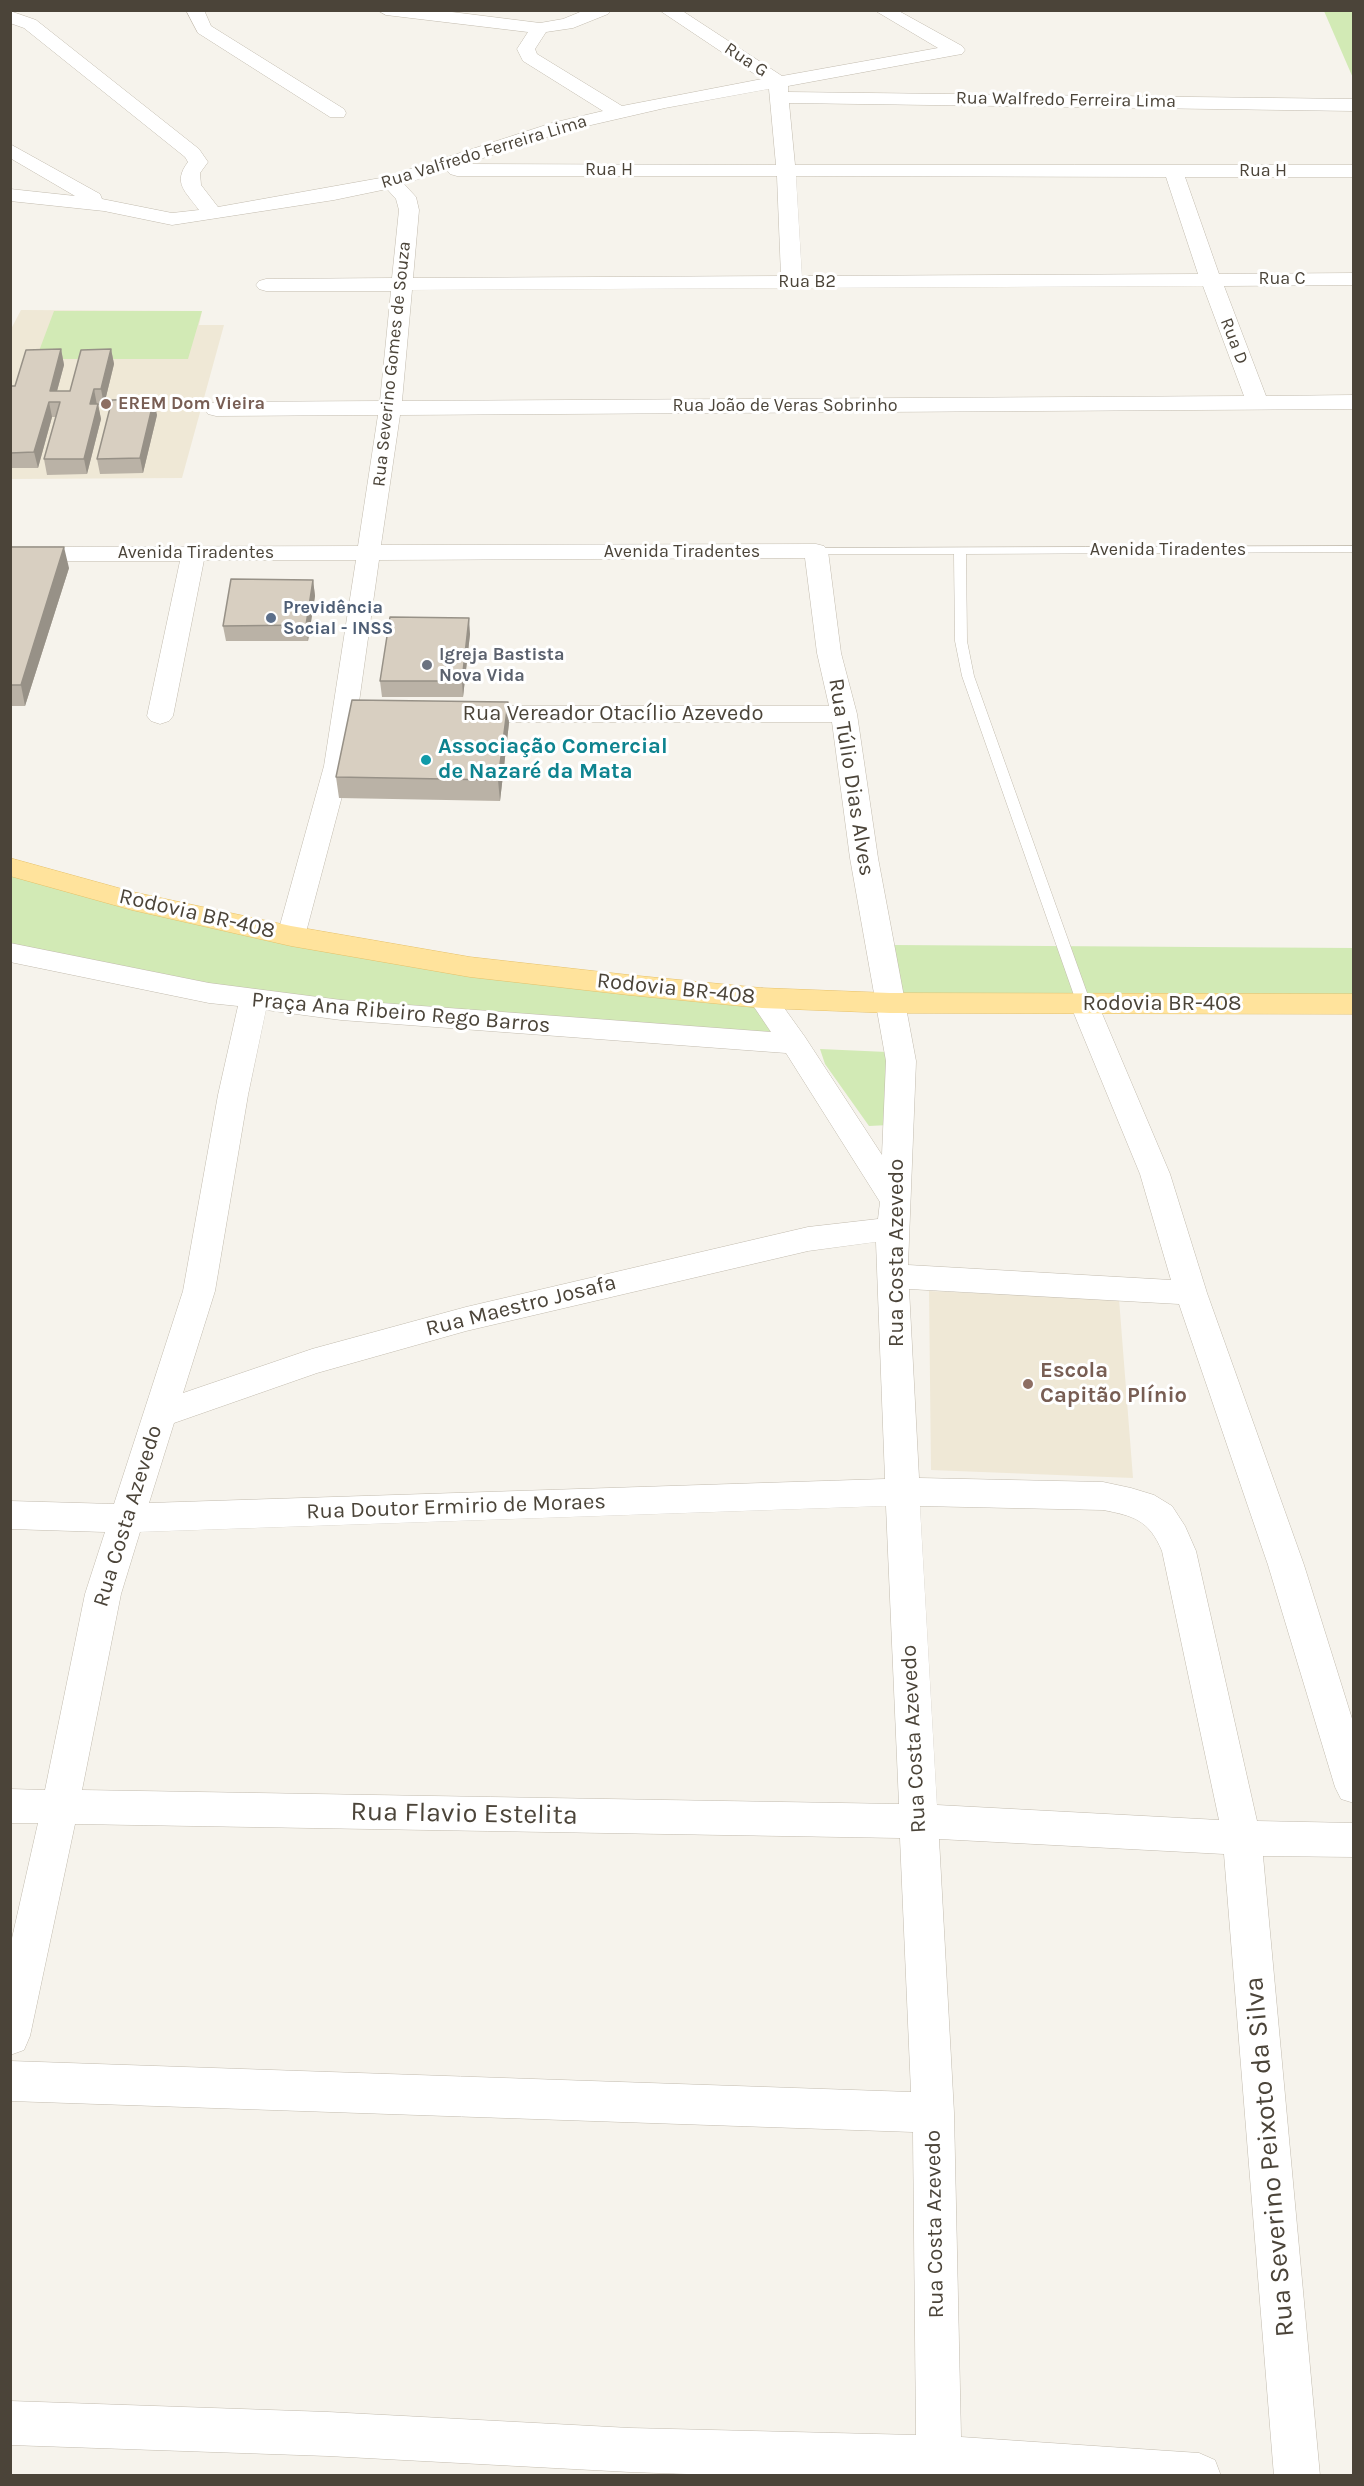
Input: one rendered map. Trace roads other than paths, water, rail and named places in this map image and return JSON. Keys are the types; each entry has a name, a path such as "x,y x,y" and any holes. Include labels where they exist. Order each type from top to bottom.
{"main road":[{"name":"Rodovia BR-408","path":"10,867 132,901 291,936 470,967 762,998 890,1003 1353,1004"}],"street":[{"path":"195,10 204,29 338,113"},
{"path":"386,10 540,28 567,24 602,10"},
{"name":"Rua G","path":"668,10 778,89 786,170 792,282"},
{"name":"Rua Valfredo Ferreira Lima","path":"10,195 104,205 172,219 213,214 391,182 559,127 620,112 778,89 956,50 884,10"},
{"path":"10,16 30,24 192,153 198,162 190,173 191,186 213,214"},
{"path":"540,28 526,49 529,57 620,112"},
{"name":"Rua Walfredo Ferreira Lima","path":"778,89 1353,105"},
{"path":"10,150 104,205"},
{"name":"Rua H","path":"432,170 786,170"},
{"path":"786,170 1173,170"},
{"name":"Rua H","path":"1173,170 1353,171"},
{"name":"Rua D","path":"1173,170 1211,280 1258,403"},
{"name":"Rua Severino Gomes de Souza","path":"291,936 337,766 357,715 370,552 390,408 409,210 406,197 391,182"},
{"name":"Rua C","path":"1211,280 1353,279"},
{"name":"Rua B2","path":"266,285 1211,280"},
{"path":"1297,402 1353,412"},
{"name":"Rua João de Veras Sobrinho","path":"216,409 1353,402"},
{"name":"Avenida Tiradentes","path":"10,554 816,551"},
{"name":"Rua Túlio Dias Alves","path":"816,551 829,653 844,714 864,858 890,1003"},
{"path":"160,716 194,553"},
{"name":"Rua Vereador Otacílio Azevedo","path":"440,714 844,714"},
{"name":"Praça Ana Ribeiro Rego Barros","path":"10,952 209,993 342,1010 795,1044"},
{"path":"762,998 795,1044 894,1215"},
{"name":"Rua Costa Azevedo","path":"10,2036 103,1594 199,1291 216,1206 233,1095 254,999"},
{"name":"Rua Costa Azevedo","path":"890,1003 900,1061 892,1276 933,2113 938,2467"},
{"path":"1084,1004 1155,1174 1191,1293 1286,1565 1353,1787"},
{"name":"Rua Maestro Josafa","path":"159,1415 312,1362 466,1318 808,1239 894,1215"},
{"path":"892,1276 1191,1293"},
{"name":"Rua Doutor Ermirio de Moraes","path":"10,1515 126,1518 902,1492 1103,1496 1131,1501 1156,1511 1171,1529 1179,1551 1242,1838"},
{"name":"Rua Flavio Estelita","path":"10,1806 918,1821 1242,1838 1353,1840"},
{"name":"Rua Severino Peixoto da Silva","path":"1242,1838 1297,2475"},
{"path":"10,2081 933,2113"},
{"path":"10,2423 328,2434 938,2467 1199,2475"}],"lane":[{"name":"Avenida Tiradentes","path":"816,551 1353,549"},
{"path":"960,550 961,640 968,676 1084,1004"}],"place":[{"name":"EREM Dom Vieira","path":"106,404"},
{"name":"Previdência Social - INSS","path":"271,618"},
{"name":"Igreja Bastista Nova Vida","path":"427,665"},
{"name":"Associação Comercial de Nazaré da Mata","path":"426,760"},
{"name":"Escola Capitão Plínio","path":"1028,1384"}]}
